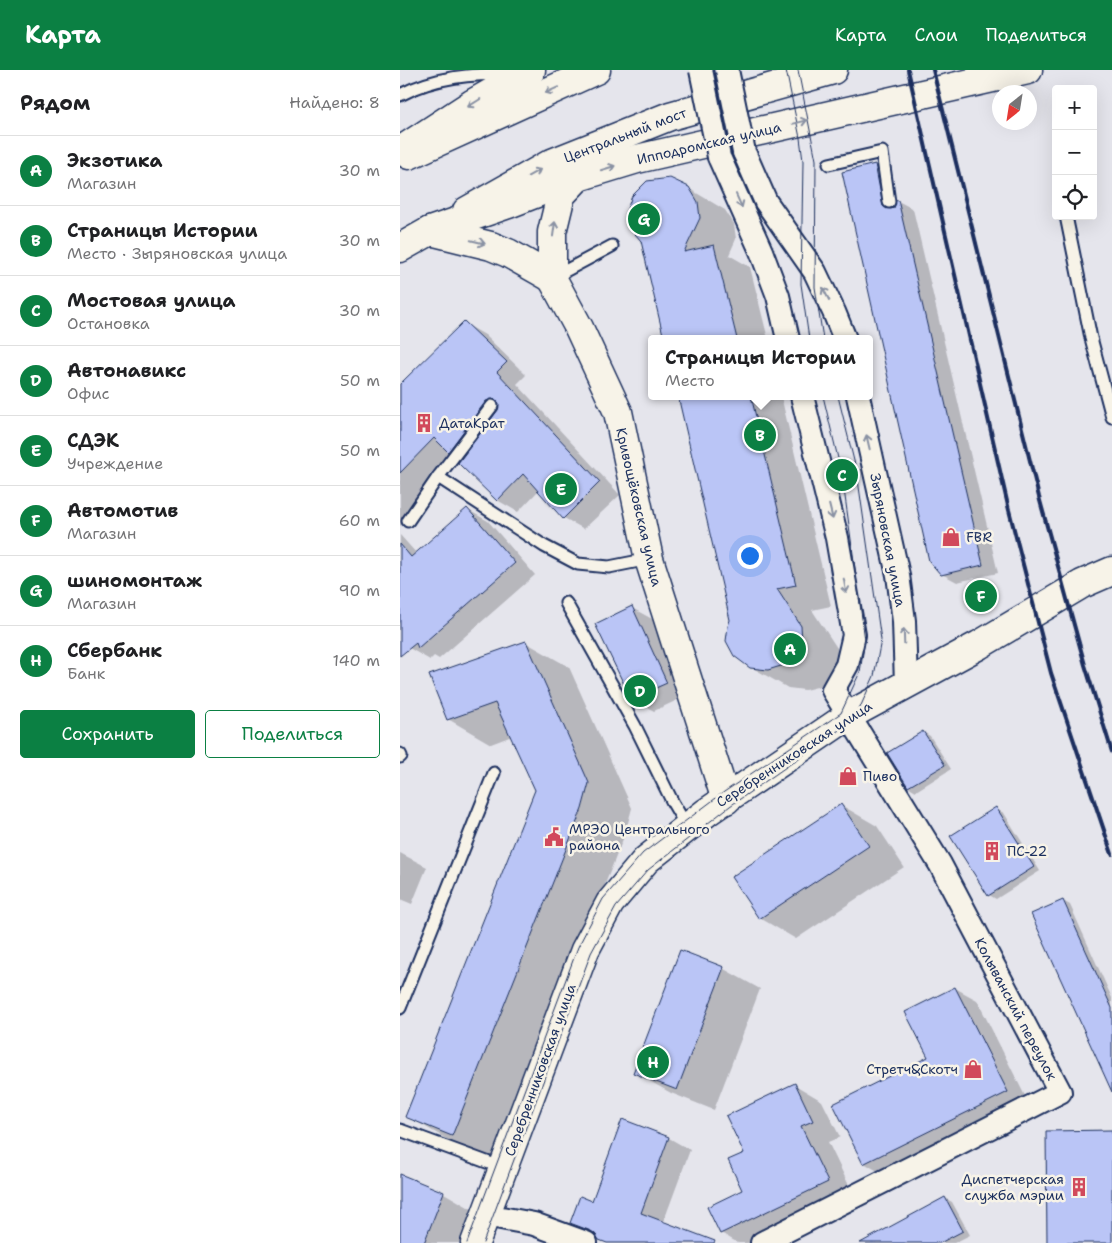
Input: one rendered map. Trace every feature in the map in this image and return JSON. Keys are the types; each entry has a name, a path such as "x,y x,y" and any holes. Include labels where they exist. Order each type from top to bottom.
{"main road":[{"path":"400,159 596,70"},
{"name":"Центральный мост","path":"430,231 552,163 607,141 670,116 833,70"},
{"name":"Ипподромская улица","path":"400,248 430,231 578,177 637,159 1028,70"},
{"path":"400,151 472,104 528,72"},
{"path":"430,231 491,246 508,253 552,278 552,232 561,195 578,177"},
{"name":"Кривощёковская улица","path":"552,278 579,328 618,412 649,559 726,800"},
{"name":"Серебренниковская улица","path":"475,1243 585,950 610,903 646,860 687,827 848,716 979,645 1082,584 1112,571"}],"street":[{"path":"701,70 719,157 761,251 778,296 787,335"},
{"path":"727,70 744,152 766,202 815,272 843,335"},
{"path":"803,400 837,538 854,635 847,665 833,690 848,716"},
{"name":"Зыряновская улица","path":"859,400 898,575 904,621 906,685"},
{"name":"Колыванский переулок","path":"762,1243 1060,1092 940,864 848,716"},
{"path":"485,1215 534,1224 586,1243"}],"lane":[{"path":"400,94 419,85 472,74 528,72"},
{"path":"829,164 882,152 889,202"},
{"path":"1067,220 1091,338 1112,417"},
{"path":"552,278 612,246"},
{"path":"408,521 438,477 492,406"},
{"path":"438,477 544,546 578,564 609,567 649,559"},
{"path":"566,602 635,726 687,827"},
{"path":"400,1008 494,773"},
{"path":"400,1130 503,1168"}],"building":[{"path":"875,164 883,206 891,209 894,208 896,200 898,200 983,565 941,575 929,561 842,172"},
{"path":"670,178 689,187 698,202 700,218 684,252 714,245 736,335 663,335 641,241 630,228 626,212 632,196 647,181"},
{"path":"464,321 507,362 497,372 600,482 563,519 523,474 497,501 458,463 498,410 499,403 493,399 486,401 448,452 434,438 400,473 400,384"},
{"path":"679,400 752,400 796,585 777,589 801,626 802,641 795,654 784,665 768,670 750,668 734,656 726,641 730,620"},
{"path":"467,508 515,563 418,648 416,643 400,656 400,544 411,557"},
{"path":"632,606 667,683 631,699 595,624"},
{"path":"526,641 589,783 582,809 452,1136 405,1117 535,790 495,703 447,720 429,675"},
{"path":"923,731 945,765 908,787 887,753"},
{"path":"841,804 869,846 759,919 731,877"},
{"name":"ПС-22","path":"996,807 1034,867 988,896 950,836"},
{"path":"1063,900 1112,1008 1112,1092 1031,914"},
{"path":"680,950 724,967 677,1090 633,1073"},
{"path":"955,987 1008,1092 863,1164 833,1104 928,1057 905,1012"},
{"path":"795,1083 813,1121 801,1126 828,1182 720,1234 707,1207 742,1190 728,1160 744,1153 726,1116"},
{"path":"622,1119 669,1137 641,1213 715,1241 714,1243 607,1243 599,1240 591,1231 570,1223 580,1196 592,1201"},
{"name":"Диспетчерская служба мэрии","path":"1112,1130 1112,1243 1047,1243 1046,1131"},
{"path":"400,1174 444,1192 424,1243 400,1243"},
{"path":"945,1197 963,1231 940,1243 860,1243"}],"tram line":[{"path":"786,70 803,161 801,284 808,335"},
{"path":"798,70 816,160 815,287 822,335"},
{"path":"467,1243 578,947 603,899 643,853 724,792 841,713 860,672 865,640 842,475 824,400"},
{"path":"483,1243 591,953 616,907 648,870 730,806 855,719 874,676 881,640 857,473 839,400"}],"railway":[{"path":"908,70 1009,510 1051,673 1112,854"},
{"path":"933,70 1039,497 1085,665 1112,752"}],"place":[{"name":"шиномонтаж","path":"644,219"},
{"name":"ДатаКрат","path":"424,423"},
{"name":"Страницы Истории","path":"760,435"},
{"name":"Мостовая улица","path":"842,475"},
{"name":"СДЭК","path":"561,489"},
{"name":"FBR","path":"951,537"},
{"name":"Автомотив","path":"981,596"},
{"name":"Экзотика","path":"790,649"},
{"name":"Автонавикс","path":"640,691"},
{"name":"Пиво","path":"848,776"},
{"name":"МРЭО Центрального района","path":"554,837"},
{"name":"ПС-22","path":"992,851"},
{"name":"Сбербанк","path":"653,1062"},
{"name":"Стретч&Скотч","path":"973,1069"},
{"name":"Диспетчерская служба мэрии","path":"1079,1187"}]}
